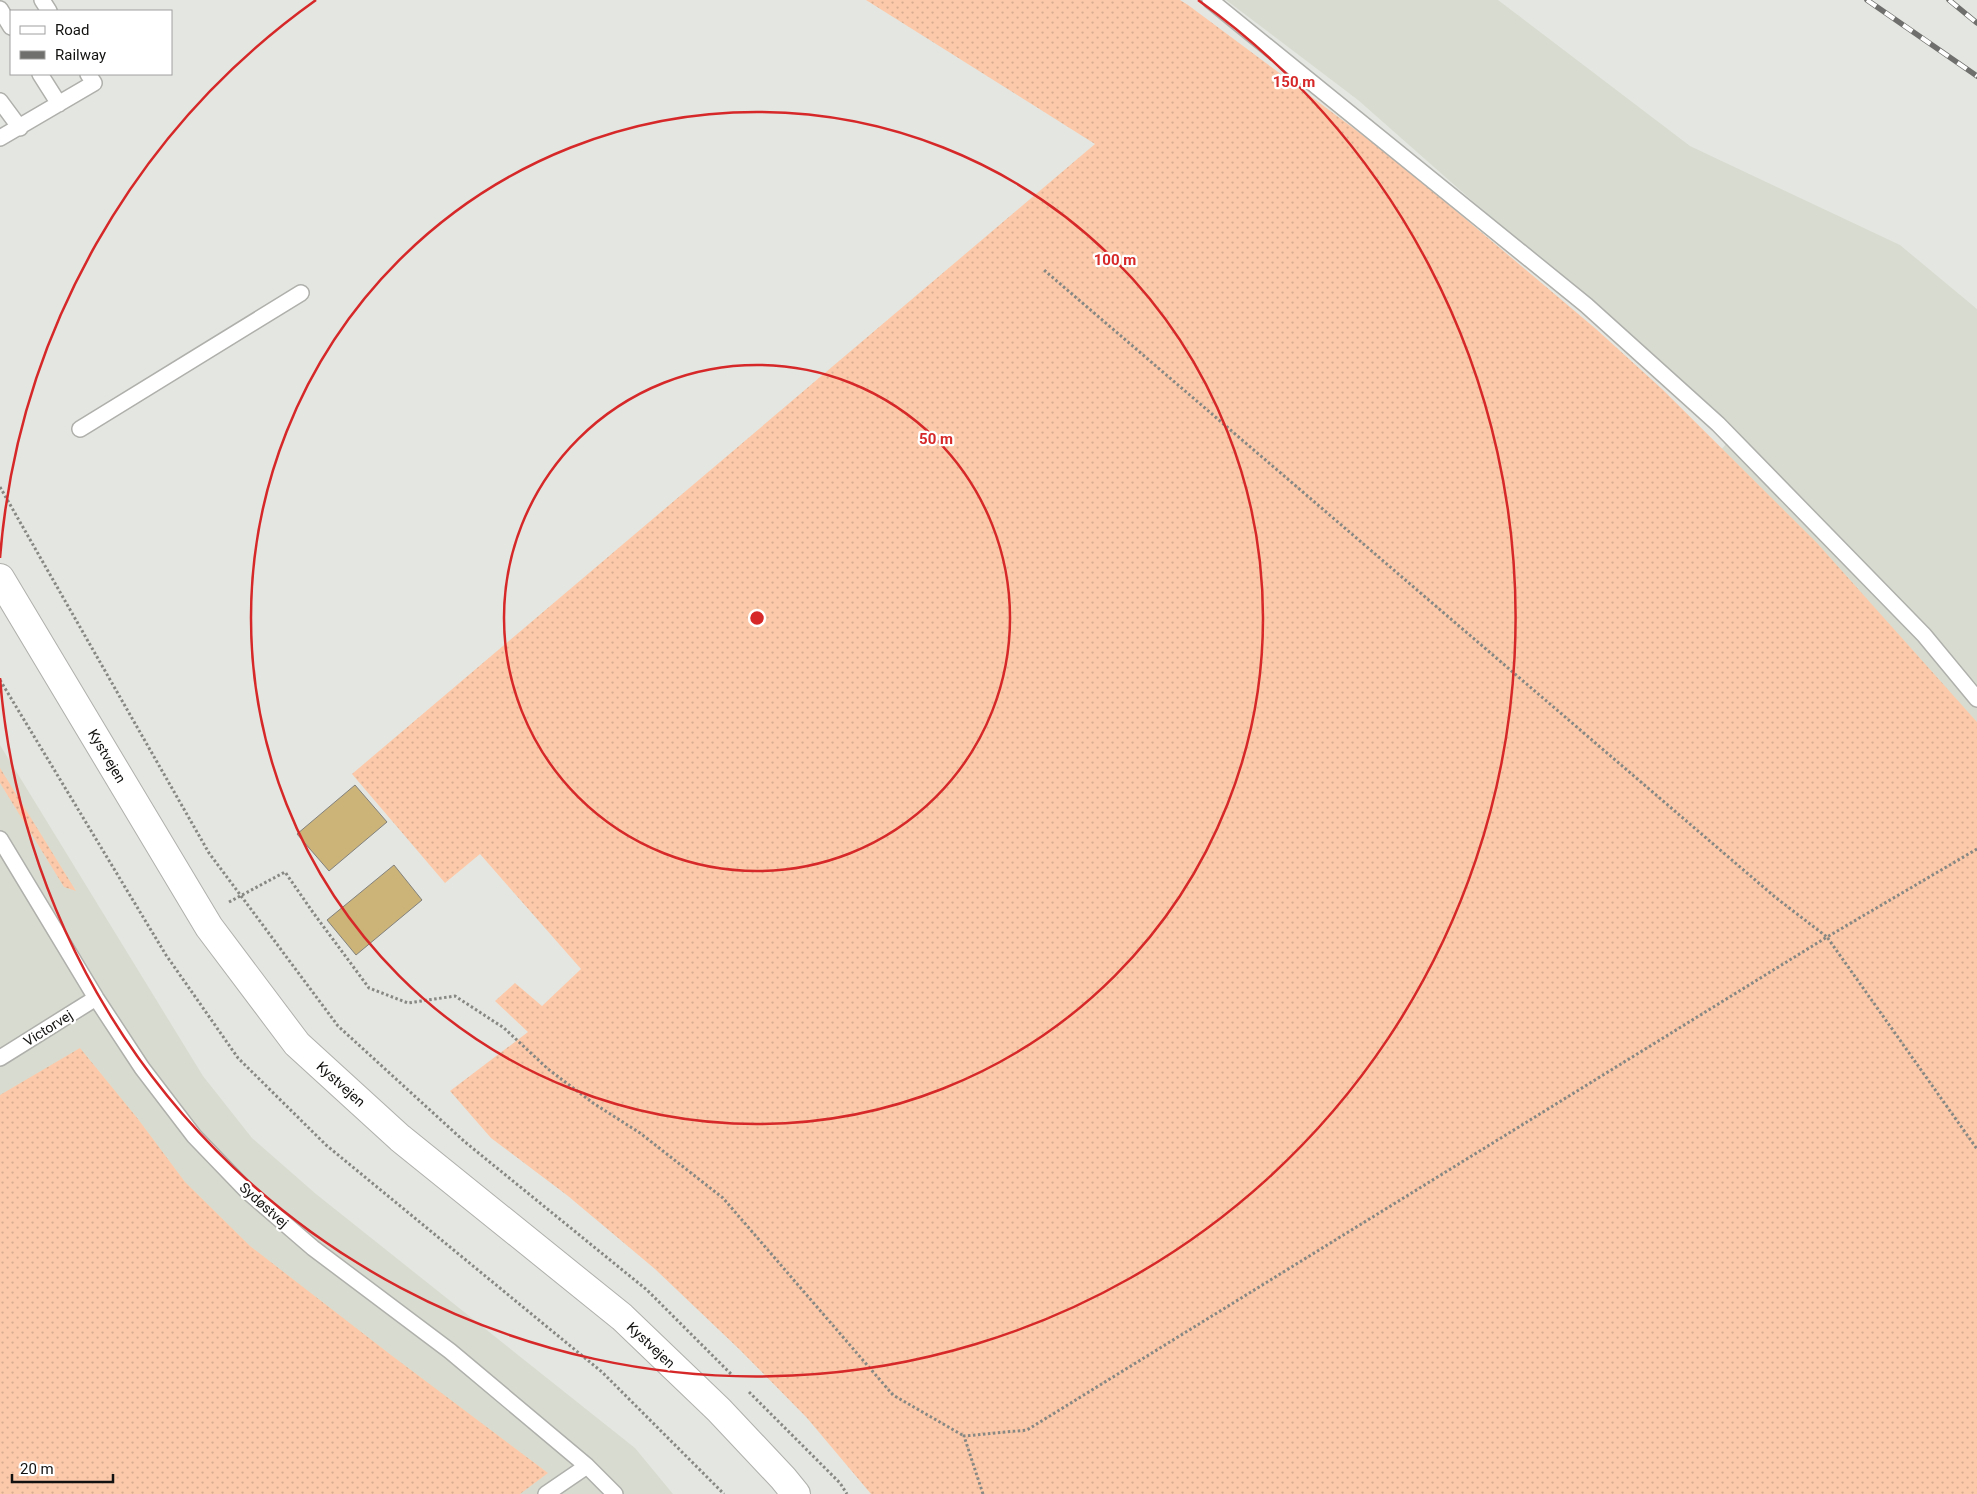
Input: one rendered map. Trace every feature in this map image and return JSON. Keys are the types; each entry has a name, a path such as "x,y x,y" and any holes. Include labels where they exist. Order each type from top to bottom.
{"street":[{"name":"Kystvejen","path":"0,578 203,917 297,1044 400,1138 622,1317 720,1410 796,1494"}],"lane":[{"path":"1210,0 1586,304 1703,411 1924,634 1977,698"},
{"path":"0,10 10,25"},
{"path":"41,75 59,104"},
{"path":"0,138 94,83 89,75"},
{"path":"0,101 20,128"},
{"path":"80,429 301,293"},
{"name":"Sydøstvej","path":"0,838 96,998 142,1068 194,1136 247,1191 313,1248 450,1351 587,1466 615,1494"},
{"name":"Victorvej","path":"0,1058 96,998"},
{"path":"546,1494 587,1466"}],"path":[{"path":"1044,270 1775,897 1827,937 1977,1149"},
{"path":"0,487 209,853 338,1026 465,1142 647,1290 736,1380"},
{"path":"203,917 285,872 370,988 408,1003 455,996 504,1028 548,1069 593,1103 640,1133 723,1198 893,1394 964,1436 1028,1430 1827,937 1977,848"},
{"path":"743,1387 840,1483 847,1494"},
{"path":"964,1436 983,1494"}],"shaded area":[{"path":"866,0 1180,0 1188,5 1392,157 1596,329 1662,389 1817,543 1977,722 1977,1494 871,1494 807,1418 740,1350 655,1269 568,1196 491,1138 450,1091 528,1032 495,1001 515,983 542,1006 581,969 480,854 445,883 352,774 1095,144"},
{"path":"1226,0 1498,0 1690,146 1900,245 1977,309 1977,747 1712,460 1735,434 1722,421 1358,100"},
{"path":"0,745 203,1076 252,1138 316,1194 635,1448 673,1494 0,1494"},
{"path":"0,768 76,891 64,887 0,783"},
{"path":"80,1048 138,1119 185,1182 250,1246 548,1473 520,1494 0,1494 0,1095"}],"building":[{"path":"355,785 387,822 329,871 297,834"},
{"path":"394,865 422,900 356,955 327,920"}],"railway":[{"path":"1867,0 1977,76"},
{"path":"1949,0 1977,23"}]}
